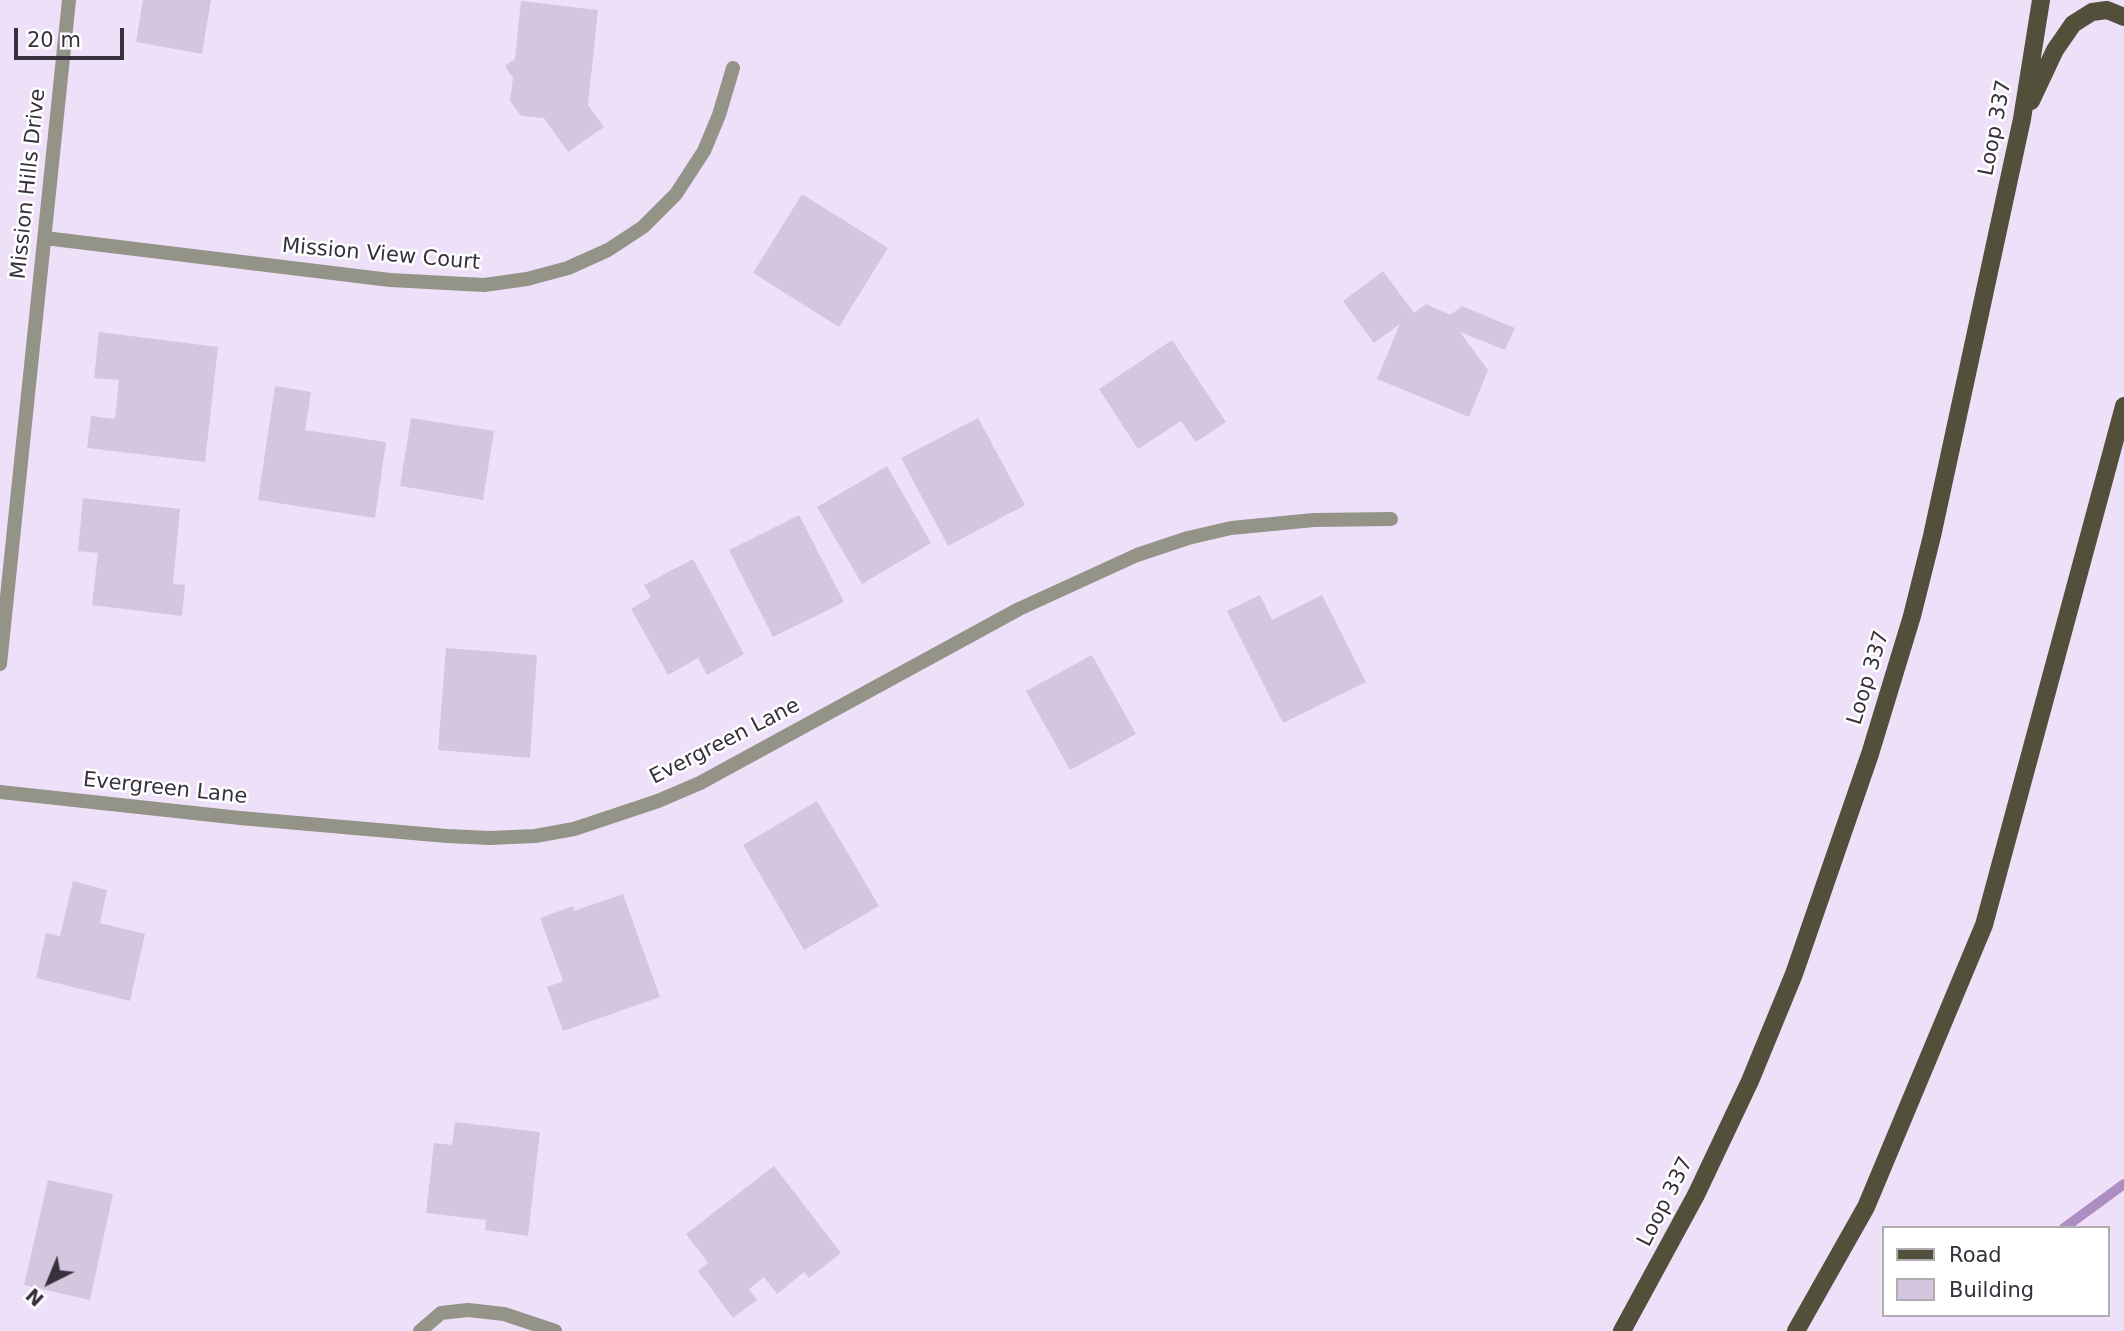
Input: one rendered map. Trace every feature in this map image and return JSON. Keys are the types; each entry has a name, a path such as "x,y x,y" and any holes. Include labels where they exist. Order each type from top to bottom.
{"main road":[{"name":"Loop 337","path":"1622,1331 1696,1195 1750,1081 1794,975 1870,754 1912,616 2022,119 2041,0"},
{"path":"2022,119 2055,50 2073,24 2092,12 2099,11 2107,10 2124,17"},
{"path":"1796,1331 1866,1207 1984,925 2124,406"}],"street":[{"name":"Mission Hills Drive","path":"0,664 69,0"},
{"name":"Mission View Court","path":"45,238 390,280 484,285 527,279 568,268 608,250 643,227 676,194 704,150 719,115 733,68"},
{"name":"Evergreen Lane","path":"0,792 240,818 447,836 535,836 574,829 658,801 700,783 1019,609 1137,555 1188,538 1231,528 1314,520 1391,519"},
{"path":"420,1331 441,1313 468,1310 504,1314 555,1331"}],"building":[{"path":"143,0 211,0 202,54 136,42"},
{"path":"521,1 598,10 588,105 604,127 568,152 544,118 521,116 510,101 513,78 505,66 515,59"},
{"path":"802,194 888,248 839,327 753,273"},
{"path":"1383,271 1414,313 1426,304 1450,315 1462,306 1515,328 1505,350 1460,332 1488,370 1469,417 1377,379 1400,324 1374,343 1343,301"},
{"path":"99,332 218,347 205,462 87,448 91,416 115,419 119,380 94,378"},
{"path":"1172,340 1226,422 1196,442 1181,421 1138,449 1099,389"},
{"path":"275,386 311,392 305,430 386,442 375,518 258,500"},
{"path":"411,418 494,431 483,500 400,486"},
{"path":"978,418 1025,505 948,546 901,458"},
{"path":"887,466 931,543 862,584 817,507"},
{"path":"83,498 180,509 173,584 185,585 182,616 92,605 98,553 78,551"},
{"path":"799,515 844,602 773,637 729,550"},
{"path":"693,559 744,654 707,675 698,658 668,675 631,609 651,597 644,585"},
{"path":"1260,595 1272,620 1322,595 1366,682 1283,723 1227,611"},
{"path":"446,648 537,655 530,758 438,750"},
{"path":"1092,655 1136,734 1070,770 1026,691"},
{"path":"817,801 879,906 804,950 743,845"},
{"path":"73,881 107,890 100,923 145,934 130,1001 36,978 46,933 60,936"},
{"path":"623,894 660,997 563,1031 547,987 563,981 540,918 573,906 574,911"},
{"path":"455,1122 540,1132 528,1236 485,1230 486,1220 426,1213 434,1143 452,1145"},
{"path":"774,1166 841,1253 809,1278 804,1272 777,1294 764,1277 749,1289 757,1300 733,1318 698,1271 708,1263 686,1234"},
{"path":"48,1180 113,1194 90,1300 24,1285"}],"waterway":[{"path":"2067,1226 2124,1184"}]}
